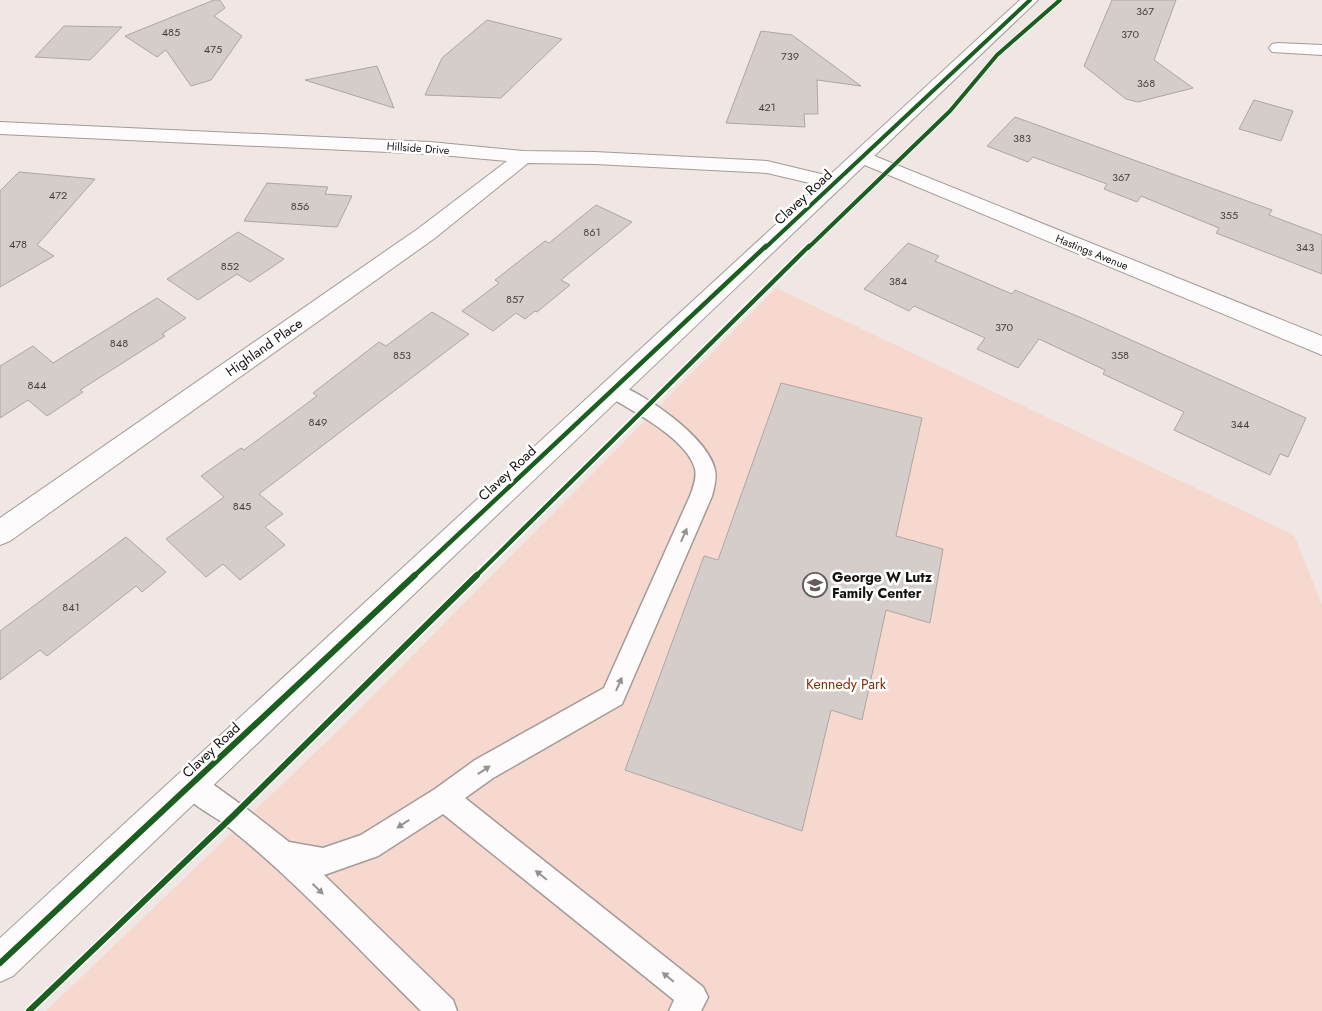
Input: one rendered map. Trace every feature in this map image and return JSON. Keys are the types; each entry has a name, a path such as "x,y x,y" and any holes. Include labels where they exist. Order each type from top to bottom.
{"street":[{"name":"Clavey Road","path":"0,963 1030,0"},
{"path":"1278,48 1322,50"},
{"name":"Hillside Drive","path":"0,128 430,148 523,157 595,158 767,167 835,183"},
{"name":"Highland Place","path":"0,533 427,233 523,157"},
{"name":"Hastings Avenue","path":"862,158 1322,346"}],"lane":[{"path":"283,855 322,862 368,846 444,798 484,769 613,696 701,496 706,471 702,458 695,448 661,420 613,390"},
{"path":"191,784 234,815 283,855 442,1011"},
{"path":"444,798 693,997 684,1011"}],"green space":[{"name":"Kennedy Park","path":"776,288 1294,535 1322,605 1322,1011 46,1011 345,724"}],"building":[{"path":"214,0 220,0 225,8 214,16 242,36 211,80 191,86 166,50 157,57 125,36"},
{"path":"1112,0 1176,0 1154,60 1193,88 1138,102 1126,99 1084,66"},
{"path":"487,20 562,39 501,98 425,95 442,58"},
{"path":"64,26 122,27 90,60 35,57"},
{"path":"761,31 792,35 861,86 817,80 818,114 804,114 805,127 726,123"},
{"path":"377,66 394,108 305,80"},
{"path":"1254,100 1293,111 1281,141 1239,129"},
{"path":"1015,117 1272,210 1269,215 1322,235 1322,274 1216,233 1219,228 1141,196 1137,202 1104,189 1107,184 1033,157 1028,162 987,146"},
{"path":"19,172 95,179 37,245 54,256 0,287 0,191"},
{"path":"267,183 328,187 325,194 352,196 337,227 244,221"},
{"path":"596,205 632,222 561,280 570,285 537,312 535,311 525,319 516,313 493,331 462,311 499,283 495,280 545,241 549,243"},
{"path":"238,232 284,259 250,282 237,274 198,300 167,279"},
{"path":"908,243 939,256 935,261 1012,294 1015,290 1084,319 1306,418 1288,457 1280,454 1270,475 1174,430 1184,412 1103,374 1105,370 1039,339 1018,368 977,349 985,338 914,306 909,311 864,289"},
{"path":"157,298 186,318 162,334 165,336 80,390 83,392 47,416 28,400 0,418 0,366 33,346 53,363"},
{"path":"432,312 469,334 259,494 283,514 265,527 285,545 240,580 223,564 206,577 166,539 224,497 201,476 241,448 244,450 317,396 313,393 379,342 386,346"},
{"name":"George W Lutz Family Center","path":"781,383 922,418 896,536 943,549 930,623 886,610 862,720 831,710 802,831 625,770 704,556 718,560"},
{"path":"126,537 166,572 142,592 136,586 47,656 40,650 0,680 0,631"}],"cycle path":[{"path":"0,963 1030,0"},
{"path":"29,1011 234,815 853,203 950,111 997,55 1060,0"}],"place":[{"name":"George W Lutz Family Center","path":"815,585"}]}
